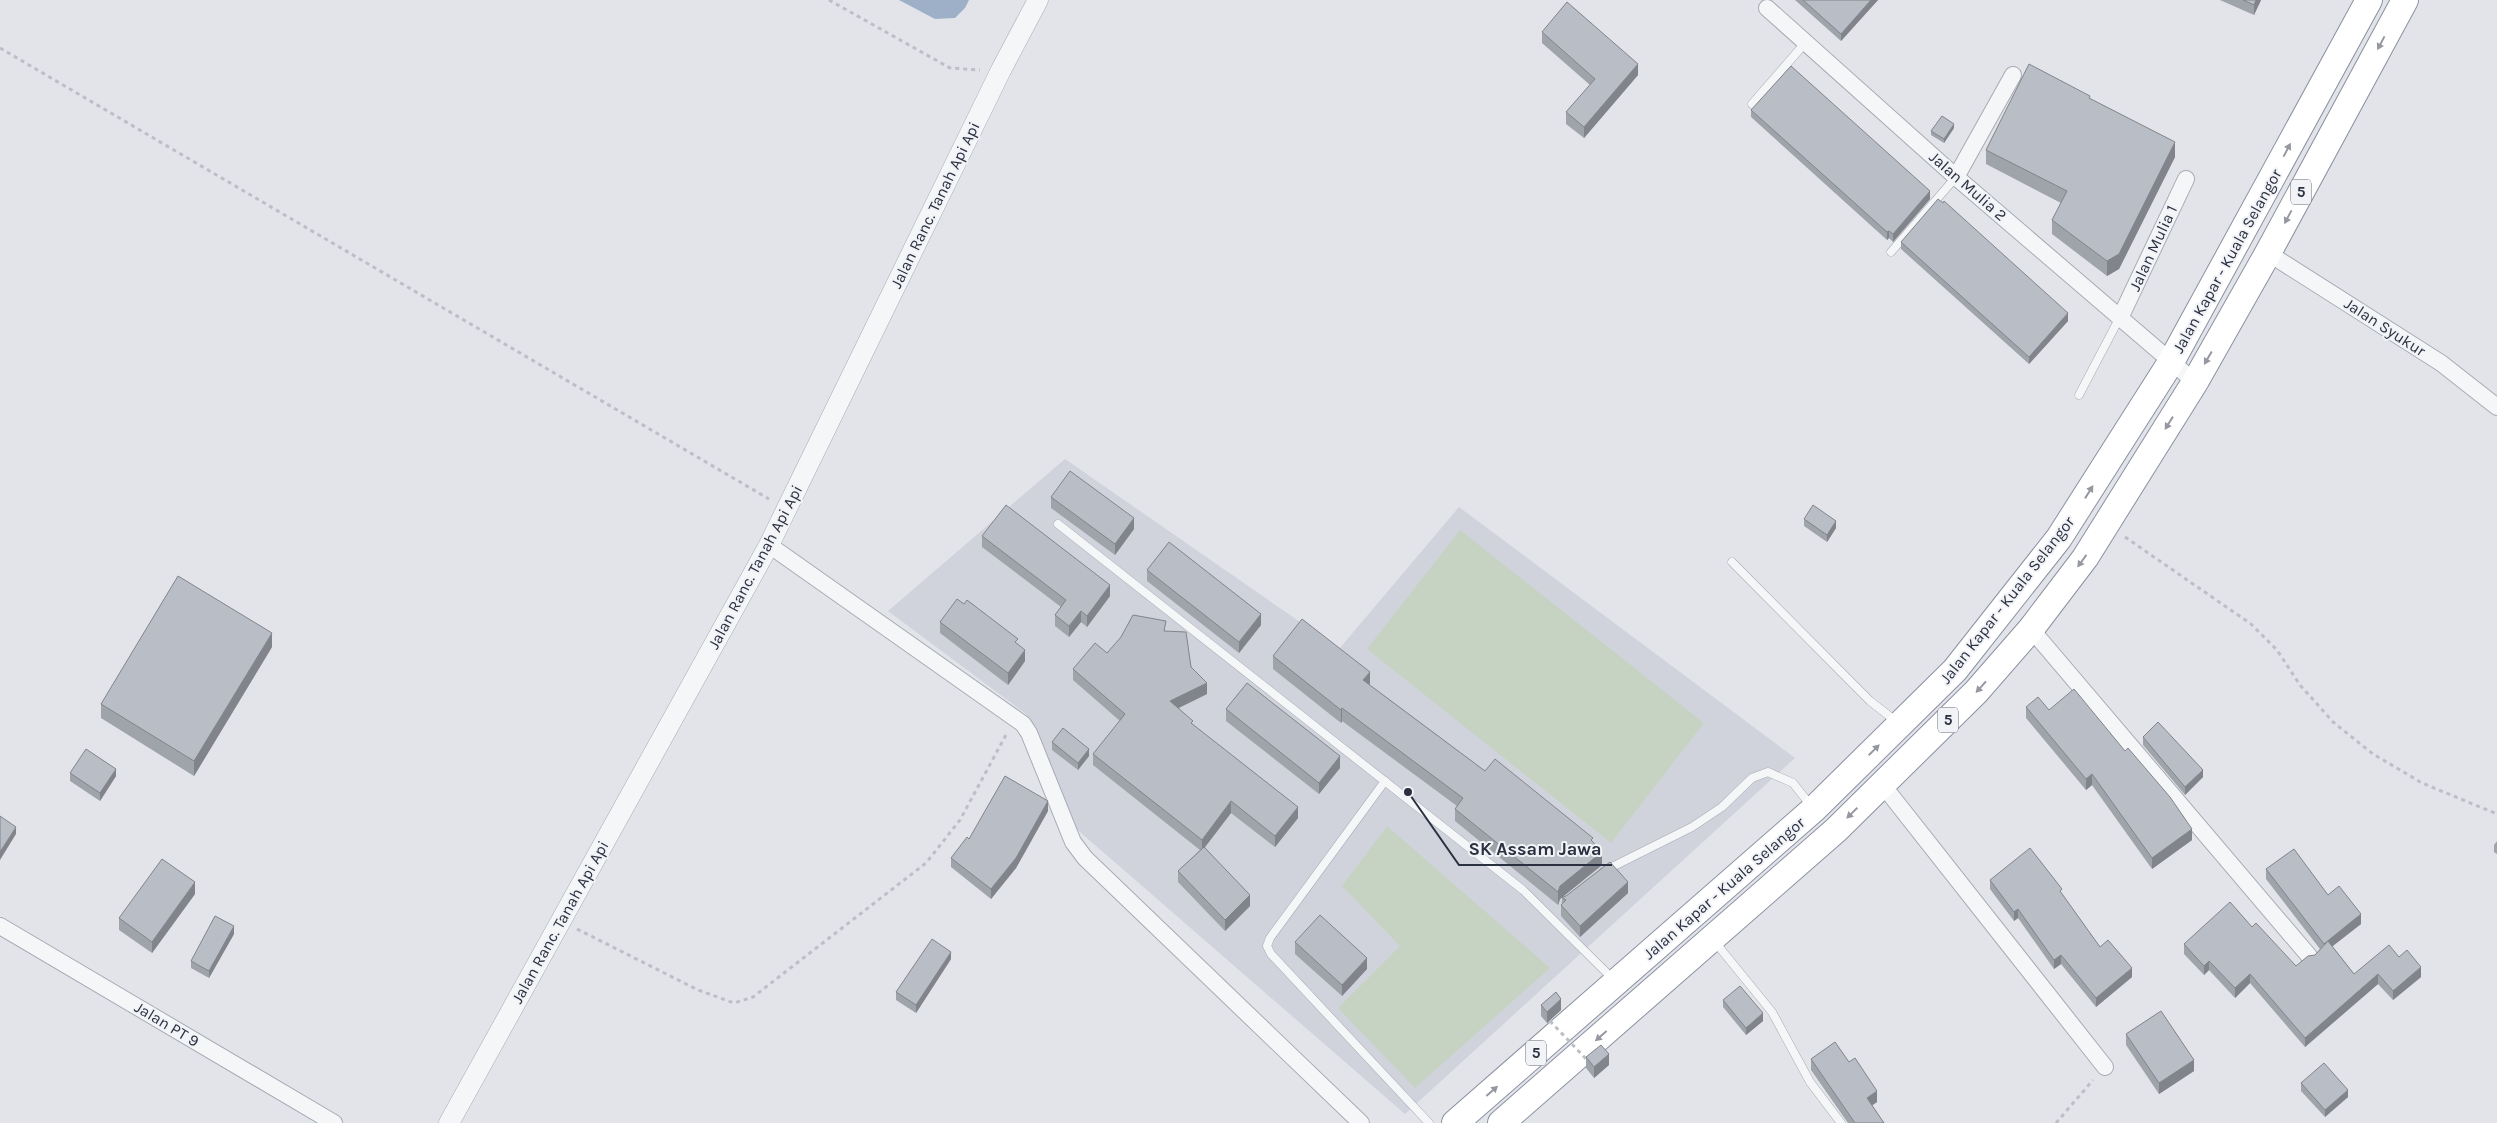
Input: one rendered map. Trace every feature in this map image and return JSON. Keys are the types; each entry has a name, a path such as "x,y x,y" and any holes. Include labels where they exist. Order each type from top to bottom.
{"highway":[{"name":"Jalan Kapar - Kuala Selangor","path":"1455,1123 1814,809 1955,670 2059,538 2171,362 2369,0"},
{"name":"Jalan Kapar - Kuala Selangor","path":"1502,1123 1836,830 1976,692 2031,629 2085,558 2195,382 2268,253 2405,0"},
{"path":"1616,982 1637,1004"}],"street":[{"name":"Jalan Ranc. Tanah Api Api","path":"449,1123 769,545 1001,70 1038,0"},
{"name":"Jalan Mulia 2","path":"1768,8 1956,177 2121,316 2195,382"},
{"path":"1956,177 2013,75"},
{"name":"Jalan Mulia 1","path":"2121,316 2186,179"},
{"name":"Jalan Syukur","path":"2268,253 2441,363 2497,407"},
{"path":"769,545 1023,724 1029,733 1073,842 1084,858 1361,1123"},
{"path":"2031,629 2309,956"},
{"path":"1882,784 2105,1067"},
{"name":"Jalan PT 9","path":"0,926 334,1123"}],"lane":[{"path":"1752,104 1806,42"},
{"path":"1891,252 1956,177"},
{"path":"2080,396 2121,316"},
{"path":"1058,524 1522,890 1616,982"},
{"path":"1732,562 1870,701 1900,724"},
{"path":"1599,875 1692,827 1722,807 1752,778 1768,772 1793,783 1814,809"},
{"path":"1385,781 1270,938 1267,946 1271,954 1429,1123"},
{"path":"1712,938 1772,1012 1810,1082 1842,1123"}],"path":[{"path":"829,0 950,68 1001,70"},
{"path":"0,48 786,509"},
{"path":"2106,524 2251,624 2277,650 2300,685 2333,722 2373,754 2422,783 2497,814"},
{"path":"561,921 698,990 734,1003 753,997 926,863 960,820 1014,717"},
{"path":"1550,1021 1592,1066"},
{"path":"2056,1123 2105,1067"}],"shaded area":[{"path":"1065,459 1339,649 1459,507 1795,758 1405,1114 1073,826 1026,714 888,611"}],"green space":[{"path":"1460,530 1704,723 1611,843 1367,649"},
{"path":"1387,826 1550,968 1415,1088 1338,1008 1400,946 1342,886"}],"water":[{"path":"899,0 969,0 965,8 955,18 935,19"}],"building":[{"path":"1803,0 1871,0 1841,34"},
{"path":"2243,0 2256,0 2254,5"},
{"path":"1567,2 1638,64 1584,127 1566,112 1595,79 1542,32"},
{"path":"2029,64 2090,96 2089,98 2175,142 2119,254 2107,261 2052,220 2067,191 1986,150"},
{"path":"1791,66 1930,191 1893,234 1889,231 1887,232 1751,110"},
{"path":"1942,116 1954,124 1944,139 1931,131"},
{"path":"1938,199 1943,203 1944,201 2068,313 2029,357 1901,242"},
{"path":"1070,471 1134,518 1115,544 1051,497"},
{"path":"1006,505 1110,585 1087,616 1081,611 1069,626 1055,615 1066,600 982,536"},
{"path":"1813,505 1836,521 1827,535 1804,519"},
{"path":"1169,542 1261,614 1239,642 1147,570"},
{"path":"178,576 272,633 194,761 101,704"},
{"path":"957,599 964,604 967,600 1018,639 1015,642 1025,650 1008,673 940,622"},
{"path":"1133,615 1166,621 1164,631 1186,632 1191,667 1207,683 1170,701 1193,721 1191,723 1298,807 1275,836 1231,801 1202,840 1093,754 1125,714 1073,669 1095,643 1107,653 1121,637"},
{"path":"1302,619 1370,672 1363,680 1485,771 1495,759 1593,838 1591,840 1602,852 1560,886 1558,892 1455,809 1463,798 1342,708 1341,710 1273,656"},
{"path":"1247,683 1340,756 1319,783 1226,709"},
{"path":"2074,689 2125,751 2128,748 2170,797 2192,829 2152,858 2092,774 2086,779 2026,707 2038,697 2049,710"},
{"path":"2158,722 2203,770 2185,787 2143,737"},
{"path":"1063,728 1089,749 1078,763 1052,742"},
{"path":"86,749 116,769 100,793 70,773"},
{"path":"1005,776 1048,801 1016,858 991,889 951,858 967,837 969,839"},
{"path":"0,816 16,827 0,852"},
{"path":"1204,847 1250,895 1225,920 1178,871"},
{"path":"2030,848 2062,889 2060,891 2100,947 2108,940 2132,968 2096,998 2061,955 2054,960 2018,909 2014,912 1990,880"},
{"path":"2294,849 2328,895 2339,886 2361,914 2324,944 2266,869"},
{"path":"162,859 195,882 152,942 119,918"},
{"path":"1610,862 1628,882 1580,926 1561,905 1566,900 1562,897 1566,896"},
{"path":"2230,902 2252,927 2256,923 2296,966 2308,956 2315,955 2328,941 2354,974 2389,945 2399,957 2407,950 2421,967 2393,991 2378,974 2305,1038 2250,974 2235,988 2209,961 2204,966 2184,944"},
{"path":"1320,915 1367,958 1342,985 1295,942"},
{"path":"215,916 234,926 209,971 191,961"},
{"path":"932,939 951,952 916,1005 896,992"},
{"path":"1740,986 1763,1013 1746,1028 1723,1000"},
{"path":"1556,992 1561,999 1547,1012 1541,1005"},
{"path":"2161,1011 2194,1060 2159,1083 2126,1034"},
{"path":"1835,1042 1849,1062 1855,1058 1877,1091 1867,1098 1884,1123 1855,1123 1811,1059"},
{"path":"1601,1045 1609,1054 1594,1067 1586,1057"},
{"path":"2324,1063 2348,1090 2325,1110 2301,1083"}],"place":[{"name":"SK Assam Jawa","path":"1408,792"}]}
